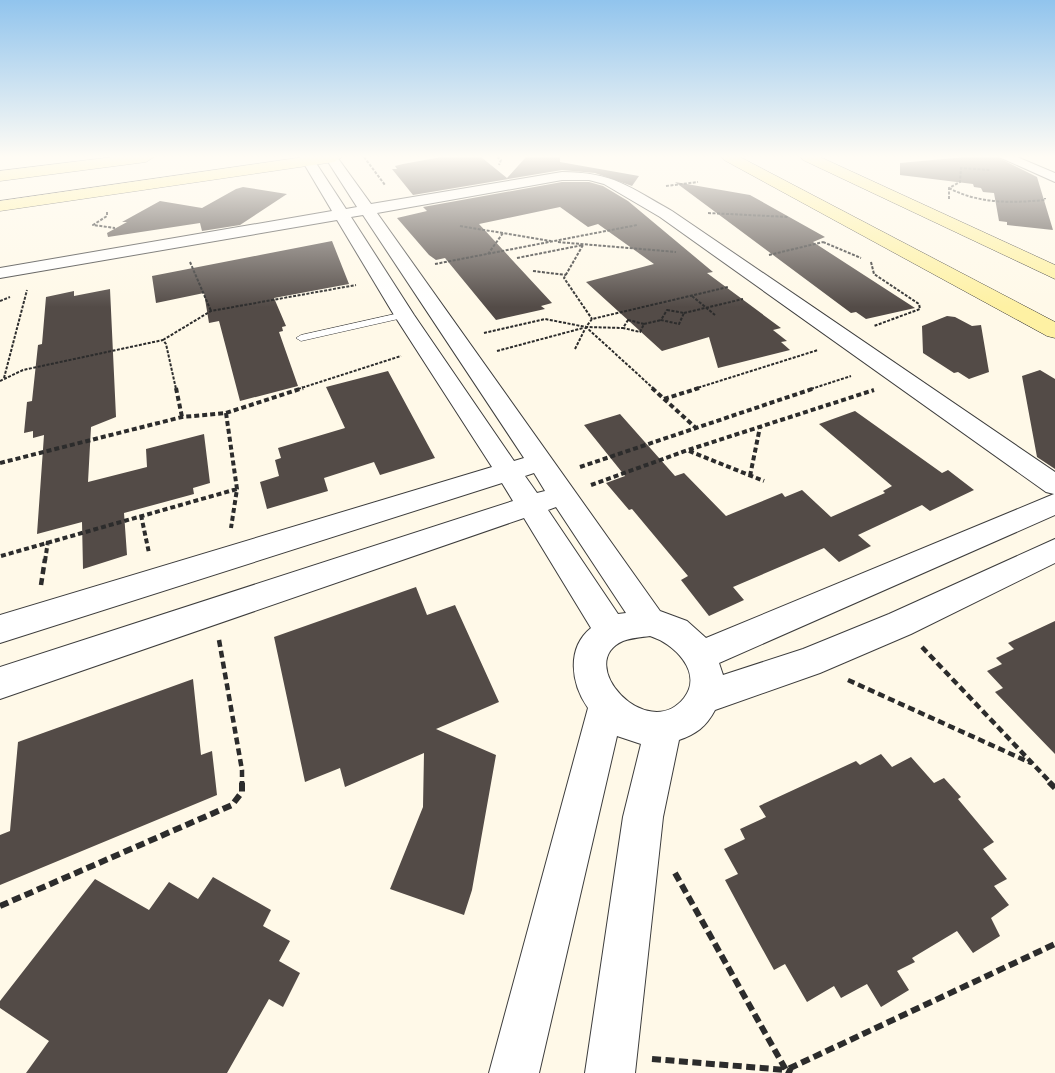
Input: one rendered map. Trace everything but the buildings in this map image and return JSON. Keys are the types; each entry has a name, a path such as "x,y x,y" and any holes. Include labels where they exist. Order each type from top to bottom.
{"main road":[{"path":"824,207 1055,331"},
{"path":"858,207 923,240"},
{"path":"915,207 1055,273"}],"street":[{"path":"338,207 404,315 610,630"},
{"path":"0,273 380,207"},
{"path":"654,207 1055,484"},
{"path":"368,209 650,622"},
{"path":"0,629 508,472 551,478"},
{"path":"0,683 531,506 551,478"},
{"path":"700,656 1055,504"},
{"path":"704,698 808,662 900,624 1055,550"},
{"path":"650,622 679,633 700,656 706,670 707,684 704,698 695,712 681,723 663,728 647,728 632,724 606,707 596,694 590,679 589,664 592,651 599,639 610,630 628,623 650,622"},
{"path":"514,1073 606,707"},
{"path":"611,1064 644,817 663,728"}],"lane":[{"path":"301,338 404,315"}],"path":[{"path":"949,207 955,226"},
{"path":"408,269 488,255 682,212 788,217"},
{"path":"460,225 554,241 730,259 870,231"},
{"path":"488,255 503,233"},
{"path":"181,241 211,311"},
{"path":"664,399 844,338 920,309 919,304 874,274 871,262 823,242"},
{"path":"517,258 583,244"},
{"path":"583,244 564,278 592,319"},
{"path":"533,271 566,275"},
{"path":"574,350 592,319 761,279"},
{"path":"0,382 23,370 163,340 211,311 383,281"},
{"path":"5,378 27,289"},
{"path":"661,320 667,310 684,313 776,291"},
{"path":"692,296 715,315"},
{"path":"623,328 628,320 645,324 661,320 679,324 684,313"},
{"path":"463,349 545,319 586,327 623,328 640,332 645,324"},
{"path":"463,349 586,327"},
{"path":"586,327 696,429"},
{"path":"163,340 166,344 182,417"},
{"path":"0,463 182,417 226,413 427,348"},
{"path":"551,478 883,365"},
{"path":"551,478 688,450 905,381"},
{"path":"226,413 237,489 226,561"},
{"path":"750,476 760,426"},
{"path":"688,450 764,481"},
{"path":"0,557 48,541 237,489"},
{"path":"141,515 154,583"},
{"path":"36,619 48,541"},
{"path":"0,906 232,805 242,792 242,770 214,613"},
{"path":"900,624 1055,789"},
{"path":"808,662 1031,763"},
{"path":"672,868 789,1071"},
{"path":"611,1064 789,1071 1055,944"}]}
